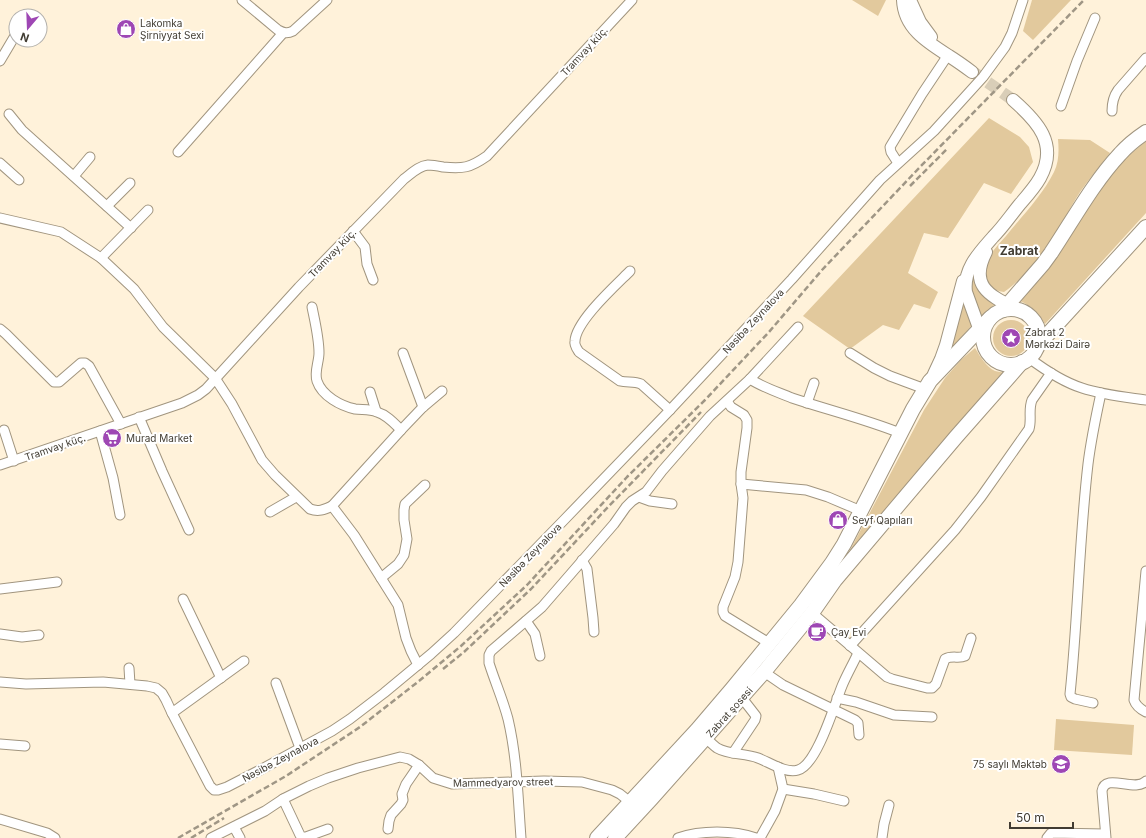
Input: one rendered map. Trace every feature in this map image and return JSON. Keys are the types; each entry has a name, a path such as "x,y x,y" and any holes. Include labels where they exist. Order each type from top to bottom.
{"main road":[{"path":"806,609 861,511 900,433 928,385 983,332 990,318 996,313 1009,308 1051,253 1110,166 1121,152 1146,132"},
{"path":"981,334 984,347 994,359 1007,364 1015,364 1025,360 1034,352 1037,346 1146,227"},
{"path":"1009,308 1025,313 1031,317 1038,331 1037,346"},
{"name":"Zabrat şosesi","path":"599,837 696,730 769,643 835,580 956,437 1025,360"},
{"name":"Zabrat şosesi","path":"615,838 764,672 806,609"}],"street":[{"path":"242,0 283,33 293,31 327,0"},
{"name":"Tramvay küç.","path":"0,465 189,400 198,395 298,287 416,169 428,165 452,168 467,167 476,164 487,156 632,0"},
{"path":"903,0 907,17 921,37 972,72"},
{"path":"910,0 927,33 948,55"},
{"name":"Nəsibə Zeynalova","path":"0,682 26,684 98,682 130,684 156,688 162,693 166,700 210,786 214,790 227,787 350,719 418,665 454,633 670,410 792,279 866,195 898,163 934,131 983,77 1004,47 1012,33 1023,0"},
{"path":"1062,106 1077,61 1095,18"},
{"path":"178,152 283,33"},
{"path":"0,60 8,47"},
{"path":"898,163 891,152 890,147 948,55"},
{"path":"1112,111 1112,103 1118,90 1146,58"},
{"path":"850,353 884,373 928,385 946,344 966,275 980,251 1035,187 1046,164 1047,146 1043,133 1026,111 1013,100"},
{"path":"9,114 22,130 131,228"},
{"path":"74,176 90,158"},
{"path":"0,163 20,180"},
{"path":"107,206 130,183"},
{"path":"102,258 148,210"},
{"path":"0,218 61,232 102,258 134,289 163,327 215,378 232,404 262,460 274,475 307,507 316,511 332,506 401,430 423,407 442,391"},
{"path":"354,231 365,247 367,264 374,280"},
{"path":"996,234 984,254 980,265 979,280 988,292 1009,308"},
{"path":"630,271 588,315 581,324 574,342 579,352 620,381 625,383 636,382 641,384 670,410"},
{"path":"966,275 966,292 981,334"},
{"path":"312,307 319,352 317,380 324,392 341,404 354,409 376,411 390,419 401,430"},
{"path":"521,838 513,748 507,717 488,663 491,651 542,607 614,524 626,507 646,492 672,459 710,416 750,379 798,326"},
{"path":"0,329 54,382 59,382 81,363 85,363 89,366 121,424"},
{"path":"403,353 423,407"},
{"path":"1025,360 1067,382 1082,388 1101,393 1146,400"},
{"path":"850,646 941,545 981,497 1029,429 1031,423 1030,405 1051,373"},
{"path":"750,379 760,386 768,389 807,403 867,420 900,433"},
{"path":"807,403 814,383"},
{"path":"370,392 376,411"},
{"path":"1093,703 1071,698 1070,694 1075,646 1088,464 1101,393"},
{"path":"727,401 731,407 744,415 747,420 747,428 741,472 743,498 738,562 735,577 723,607 723,612 725,616 769,643"},
{"path":"139,417 189,530"},
{"path":"4,430 14,461"},
{"path":"100,431 113,478 120,515"},
{"path":"741,484 806,490 828,497 861,511"},
{"path":"381,578 398,564 404,555 407,539 404,510 406,504 424,485"},
{"path":"270,512 296,497"},
{"path":"639,497 650,501 672,504"},
{"path":"332,506 354,535 398,605 406,638 418,665"},
{"path":"582,560 587,569 594,632"},
{"path":"1146,570 1134,700 1140,709 1146,712"},
{"path":"0,589 57,582"},
{"path":"183,600 221,678"},
{"path":"806,609 887,676 892,679 927,688 932,688 936,684 945,659 949,657 961,658 965,656 971,638"},
{"path":"526,621 535,634 540,656"},
{"path":"0,634 22,637 39,635"},
{"path":"706,738 718,748 758,758 778,767 794,771 800,770 807,765 814,754 834,710 844,681 858,653"},
{"path":"172,713 244,661"},
{"path":"129,668 130,684"},
{"path":"764,672 783,685 855,720 858,724 859,735"},
{"path":"276,683 300,748"},
{"path":"734,753 756,716 742,698"},
{"path":"837,698 856,702 894,715 932,717"},
{"path":"0,744 25,746"},
{"name":"Mammedyarov street","path":"211,838 265,811 315,783 358,768 400,757 409,759 419,765 433,778 452,784 516,781 582,782 612,790 630,802"},
{"path":"388,829 391,815 403,800 402,794 406,784 419,765"},
{"path":"760,838 775,811 783,789 778,767"},
{"path":"1047,838 1051,833 1105,836 1102,786 1110,782 1138,786 1146,781"},
{"path":"783,789 844,801"},
{"path":"284,799 302,837 328,829"},
{"path":"882,838 889,805"},
{"path":"0,819 47,833 55,838"},
{"path":"234,827 240,838"},
{"path":"682,837 694,834 728,835 738,833 756,838"}],"shaded area":[{"path":"852,0 886,0 878,16"},
{"path":"1032,0 1071,0 1033,40 1023,31"},
{"path":"989,118 1020,137 1029,147 1033,162 1011,194 984,183 948,238 924,233 908,273 938,292 930,309 914,304 899,330 883,325 850,349 803,316"},
{"path":"1058,139 1090,140 1110,153 1080,192 1057,232 1037,260 1011,287 1004,292 993,289 986,282 984,272 987,261 993,251 1032,206 1049,181 1058,160"},
{"path":"1146,141 1146,213 1045,324 1034,310 1020,301 1072,232 1108,179 1126,158"},
{"path":"974,272 976,283 980,291 995,304 982,317 970,292"},
{"path":"962,303 965,303 973,324 951,349 950,347"},
{"name":"Zabrat 2 Mərkəzi Dairə","path":"1015,320 1024,325 1028,331 1028,345 1024,351 1015,356 1007,356 998,351 994,345 993,334 998,325 1004,321"},
{"path":"975,348 989,367 995,371 1006,373 847,556 924,410 945,378 962,359"},
{"path":"1056,719 1134,725 1132,755 1054,750"}],"tunnel":[{"path":"973,72 1013,100"}],"railway":[{"path":"178,838 286,776 360,727 461,646 527,585 627,477 705,400 769,332 822,270 921,166 1084,0"},
{"path":"910,186 948,148"},
{"path":"443,669 464,652 531,589 608,507 701,412"},
{"path":"191,838 224,818"}],"place":[{"name":"Lakomka Şirniyyat Sexi","path":"126,29"},
{"name":"Zabrat 2 Mərkəzi Dairə","path":"1011,338"},
{"name":"Murad Market","path":"112,438"},
{"name":"Seyf Qapıları","path":"838,520"},
{"name":"Çay Evi","path":"817,632"},
{"name":"75 saylı Məktəb","path":"1061,764"}],"district":[{"name":"Zabrat","path":"1019,251"}]}
